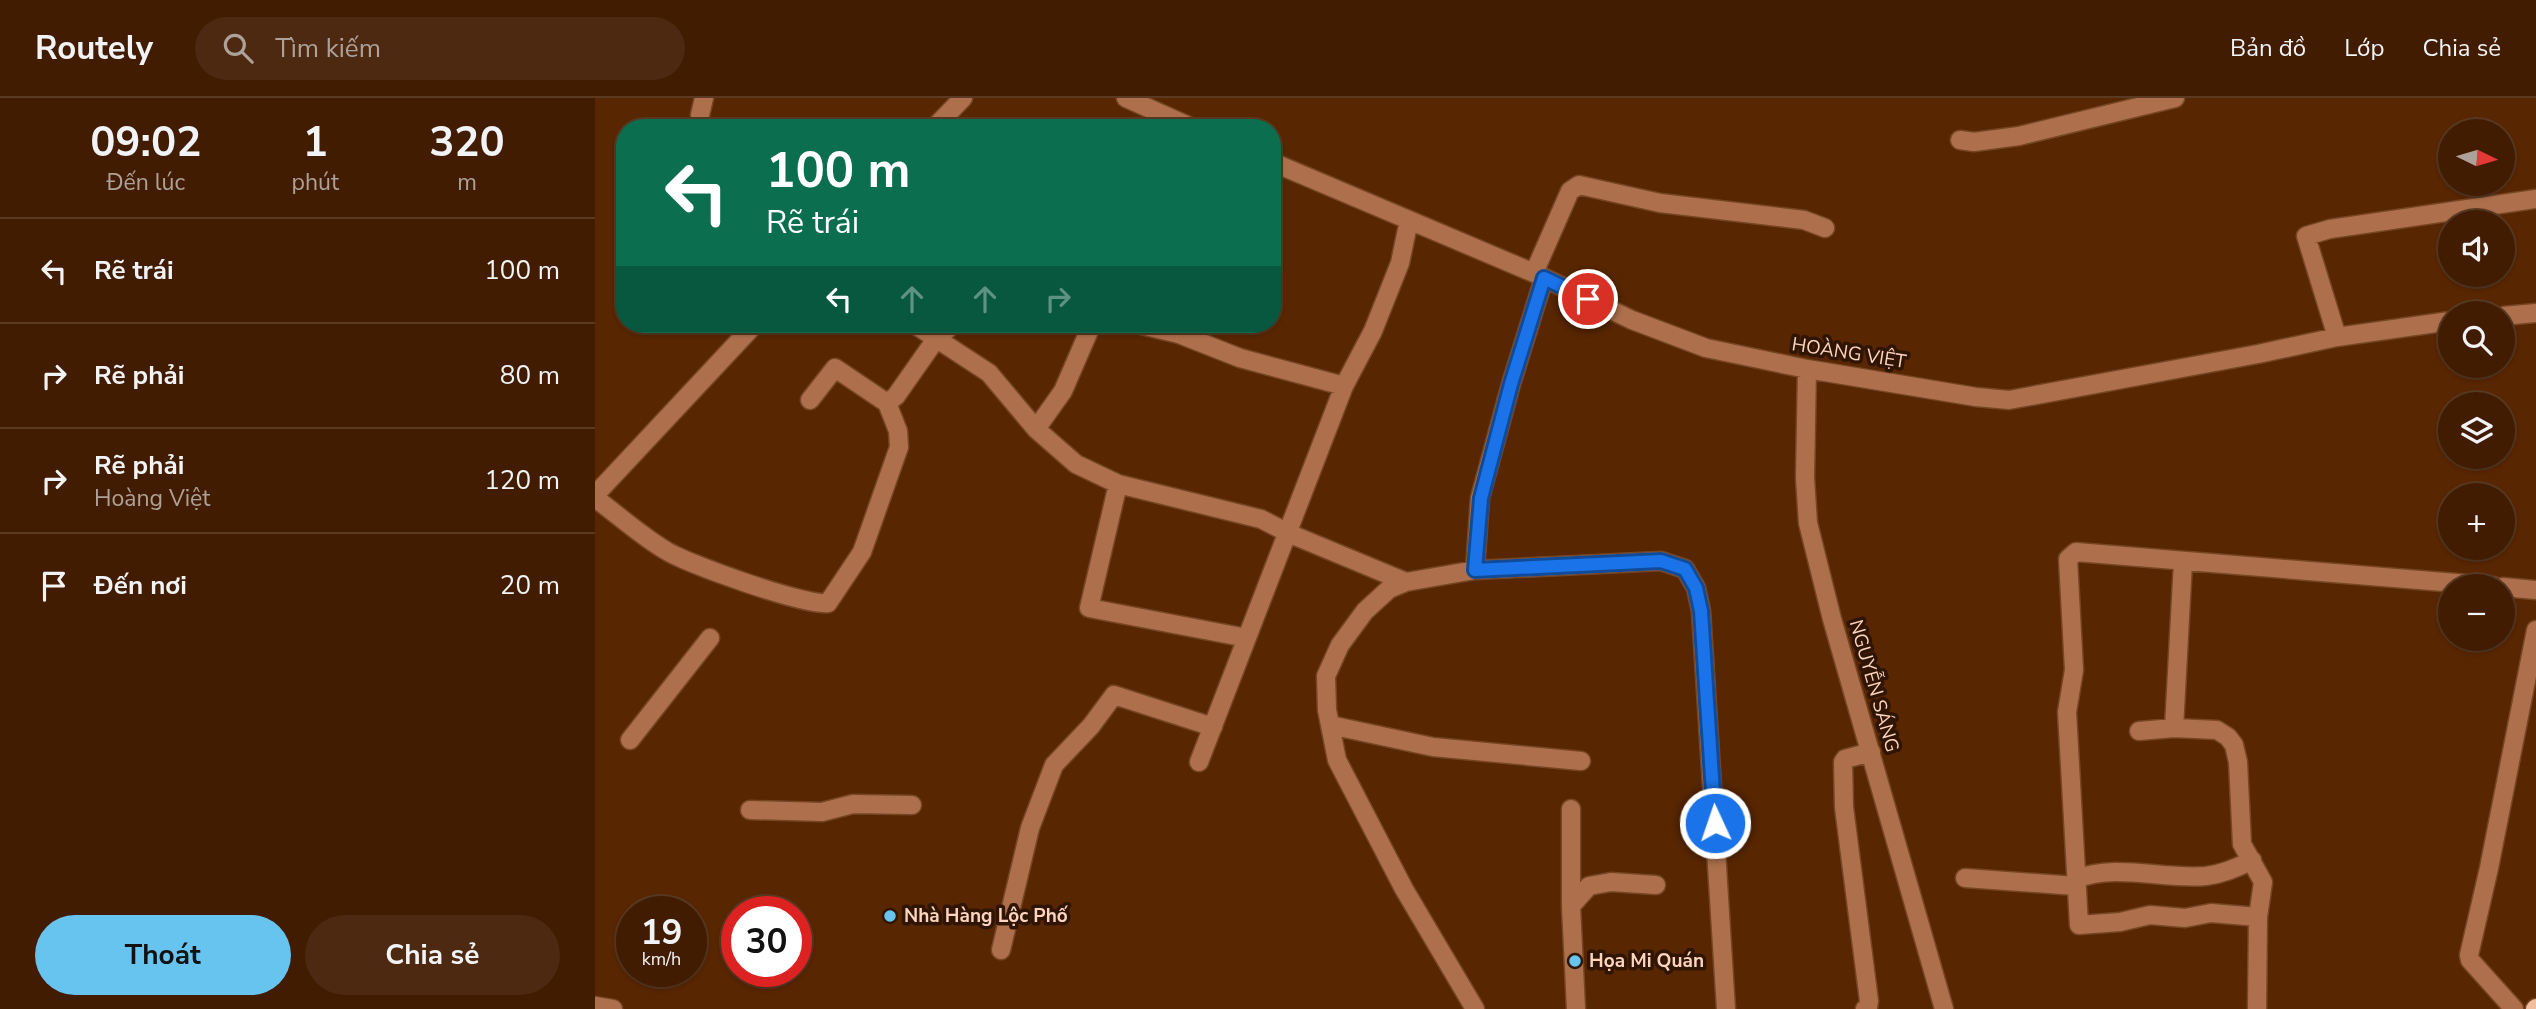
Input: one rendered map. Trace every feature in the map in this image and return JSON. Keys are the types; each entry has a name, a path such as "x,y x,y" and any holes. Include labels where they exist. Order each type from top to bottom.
{"street":[{"path":"943,119 963,98"},
{"path":"1126,98 1173,119"},
{"path":"1960,139 1974,142 2019,136 2175,98"},
{"name":"HOÀNG VIỆT","path":"1281,166 1539,275 1632,320 1706,348 1807,369 1976,397 2009,400 2337,337 2438,323"},
{"path":"1475,570 1481,498 1539,275 1570,191 1579,185 1660,203 1804,220 1825,228"},
{"path":"2337,337 2306,236 2330,229 2536,200"},
{"path":"1199,762 1344,386 1373,331 1395,275 1409,220"},
{"path":"2515,315 2536,313"},
{"path":"747,333 595,497 666,551 810,603 828,603 862,552 899,447 898,431 887,403 835,368 810,400"},
{"path":"928,333 989,373 1036,429 1076,464 1118,484 1261,519 1406,582"},
{"path":"887,403 896,396 943,333"},
{"path":"1036,429 1063,391 1088,333"},
{"path":"1175,333 1240,358 1344,386"},
{"name":"NGUYỄN SÁNG","path":"1807,369 1805,478 1808,523 1944,1009"},
{"path":"1118,484 1089,607 1247,638"},
{"path":"2258,917 2211,913 2185,918 2150,915 2120,922 2079,925 2067,712 2074,670 2068,559 2075,552 2438,582"},
{"path":"1475,1009 1404,889 1337,760 1330,725 1327,676 1339,645 1379,597 1406,582 1475,570 1661,561 1685,569 1696,588 1701,611 1726,1009"},
{"path":"2174,728 2183,562"},
{"path":"2515,588 2536,590"},
{"path":"2514,1009 2470,960 2469,955 2536,630"},
{"path":"630,740 710,638"},
{"path":"1000,950 1030,828 1054,765 1091,726 1114,695 1213,727"},
{"path":"1330,725 1433,747 1581,761"},
{"path":"2139,731 2174,728 2217,730 2234,745 2238,762 2242,844 2263,882 2258,917 2257,1009"},
{"path":"1865,1009 1868,1007 1868,1001 1842,771 1845,759 1871,752"},
{"path":"750,810 822,812 853,804 912,805"},
{"path":"1571,809 1571,906 1576,1009"},
{"path":"1965,878 2076,883 2094,872 2203,876 2232,870 2252,860"},
{"path":"1571,906 1589,886 1611,882 1657,885"},
{"path":"595,1006 613,1009"}],"place":[{"name":"Nhà Hàng Lộc Phố","path":"890,916"},
{"name":"Họa Mi Quán","path":"1575,961"}],"route":[{"path":"1588,299 1544,278 1511,384 1481,498 1475,570 1661,561 1685,569 1696,588 1701,611 1715,823"}]}
